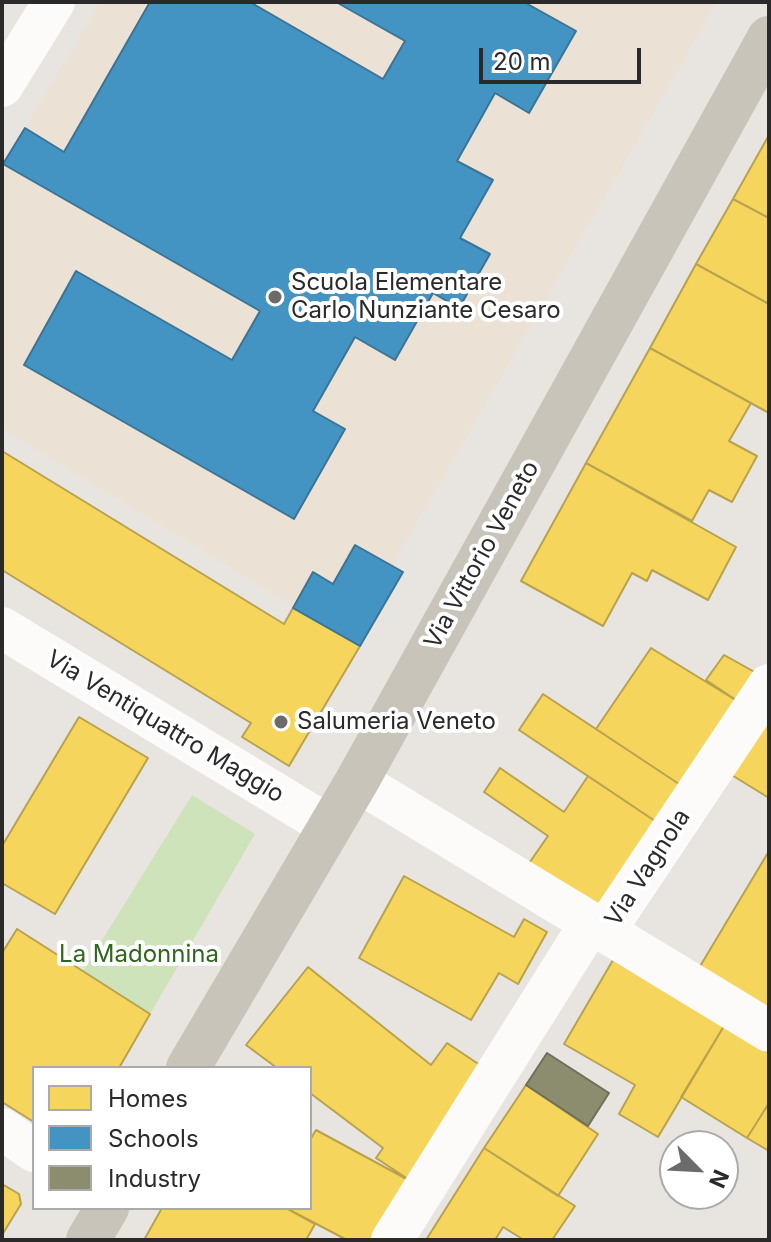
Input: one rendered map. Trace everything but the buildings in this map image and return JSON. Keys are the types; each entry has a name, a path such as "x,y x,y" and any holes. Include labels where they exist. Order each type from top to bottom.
{"main road":[{"name":"Via Vittorio Veneto","path":"189,1066 357,781 769,38"},
{"path":"88,1240 106,1210"}],"street":[{"path":"2,86 54,2"},
{"name":"Via Ventiquattro Maggio","path":"2,628 329,826"},
{"name":"Via Vagnola","path":"392,1240 597,928 769,685"},
{"path":"357,781 597,928"},
{"name":"Via Vagnola","path":"597,928 769,1031"},
{"path":"2,1129 32,1150"}],"shaded area":[{"name":"Scuola Elementare Carlo Nunziante Cesaro","path":"101,2 717,2 392,566 403,572 360,646 2,429 2,165"}],"green space":[{"name":"La Madonnina","path":"192,795 255,834 150,1014 83,971"}],"place":[{"name":"Scuola Elementare Carlo Nunziante Cesaro","path":"275,297"},
{"name":"Salumeria Veneto","path":"281,722"}]}
